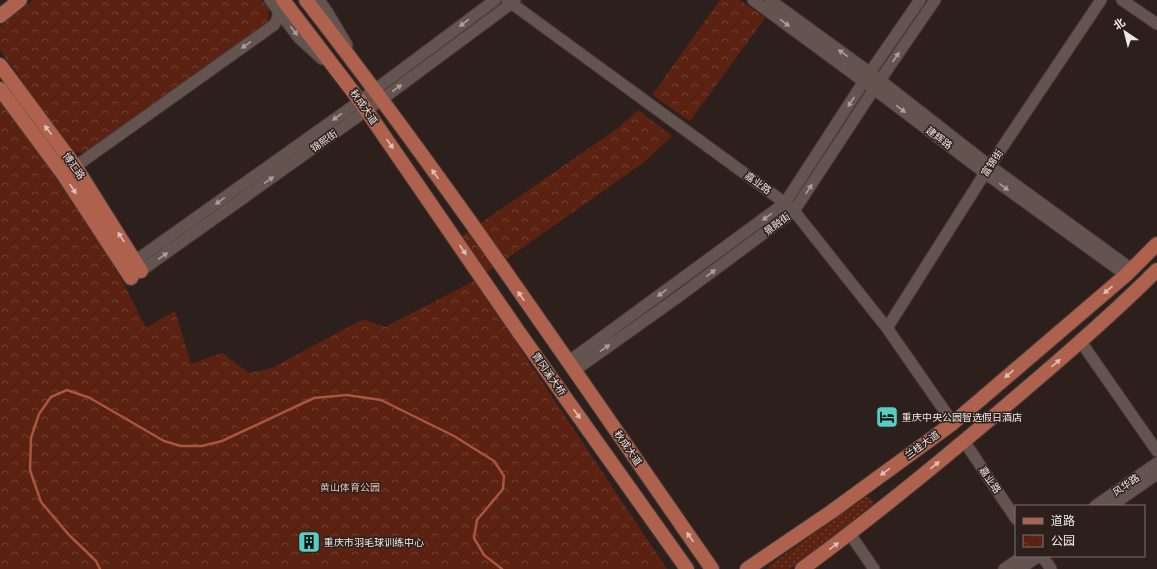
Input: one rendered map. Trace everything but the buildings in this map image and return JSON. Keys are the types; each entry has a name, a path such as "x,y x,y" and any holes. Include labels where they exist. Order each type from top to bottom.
{"main road":[{"path":"0,16 20,0"},
{"name":"秋成大道","path":"306,0 360,70 458,205 712,569"},
{"name":"秋成大道","path":"280,5 346,81 442,218"},
{"name":"博汇路","path":"0,65 75,166 133,269"},
{"name":"博汇路","path":"0,89 133,269"},
{"name":"青冈溪大桥","path":"442,218 518,330 686,569"},
{"name":"兰桂大道","path":"747,569 831,512 953,423 1129,272 1157,244"},
{"path":"802,569 850,534 964,442 1155,277"},
{"path":"759,569 784,550 821,518"}],"street":[{"path":"63,174 274,25 278,20 280,5 270,0"},
{"path":"318,0 328,12 360,70"},
{"name":"锦熙街","path":"378,95 495,0"},
{"name":"建辉路","path":"754,0 867,77"},
{"name":"建辉路","path":"770,0 877,85 987,169 1129,272"},
{"name":"景融街","path":"571,366 786,203 867,77 920,0"},
{"name":"景融街","path":"571,366 678,297 794,211 935,0"},
{"name":"富锦街","path":"887,328 987,169 1101,0"},
{"path":"1122,0 1157,24"},
{"name":"锦熙街","path":"133,269 511,1"},
{"name":"嘉业路","path":"511,1 786,203 887,328 953,423"},
{"path":"1081,342 1157,452"},
{"name":"嘉业路","path":"964,442 1015,518"},
{"name":"风华路","path":"1096,505 1157,464"},
{"name":"风华路","path":"1112,505 1157,474"},
{"path":"850,534 874,569"},
{"path":"1004,569 1022,557"},
{"path":"1020,569 1038,557"},
{"path":"1041,557 1051,569"}],"green space":[{"path":"33,0 261,0 269,9 268,22 85,153 73,152 36,104 0,50 0,26"},
{"path":"720,0 740,0 765,18 690,121 652,95"},
{"name":"黄山体育公园","path":"0,99 59,179 118,273 146,328 175,311 191,364 222,353 249,373 272,368 363,319 385,327 474,281 449,245 618,128 638,110 672,136 643,163 475,281 667,569 0,569"},
{"path":"865,497 869,497 873,501 872,508 868,514 790,569 767,569 770,565"}],"waterway":[{"path":"100,569 96,561 69,535 41,502 30,470 31,438 39,414 51,397 67,390 90,398 164,441 181,446 202,446 222,441 314,398 347,395 381,400 454,436 494,461 504,476 503,489 477,520 474,538 484,555 502,569"}],"place":[{"name":"重庆中央公园智选假日酒店","path":"887,417"},
{"name":"重庆市羽毛球训练中心","path":"309,542"}]}
